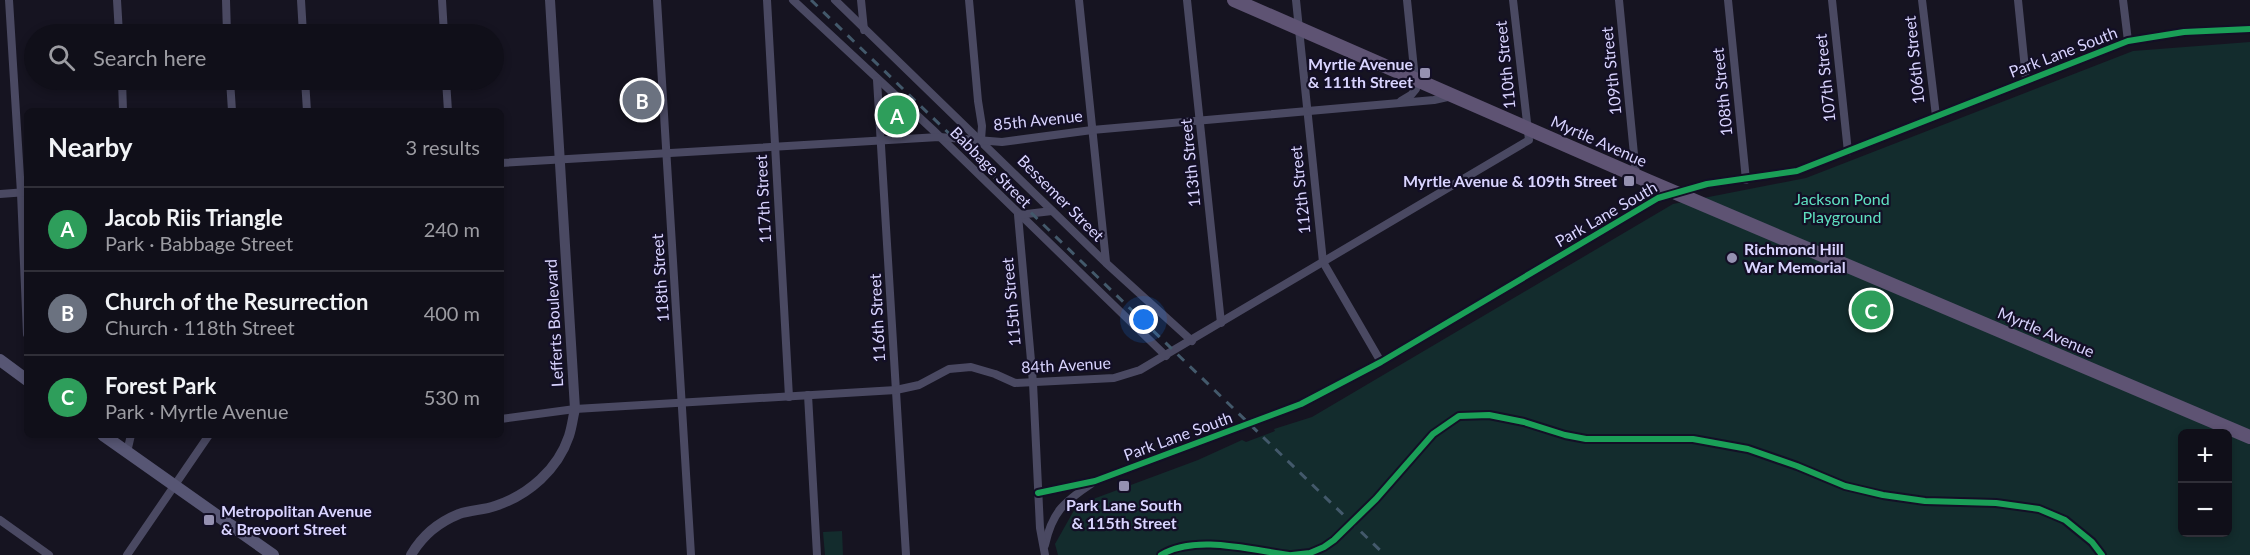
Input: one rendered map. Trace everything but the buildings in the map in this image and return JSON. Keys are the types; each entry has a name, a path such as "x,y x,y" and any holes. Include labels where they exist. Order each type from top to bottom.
{"main road":[{"name":"Myrtle Avenue","path":"1234,0 1452,96 2250,437"},
{"path":"0,360 24,378"},
{"path":"108,438 273,555"}],"street":[{"path":"0,194 24,192 9,0"},
{"path":"117,0 118,24"},
{"path":"225,0 227,24"},
{"path":"301,0 302,24"},
{"path":"442,0 443,24"},
{"name":"Lefferts Boulevard","path":"411,555 417,544 434,528 460,514 496,506 528,490 555,466 570,435 575,408 550,0"},
{"name":"118th Street","path":"657,0 691,555"},
{"name":"117th Street","path":"766,0 789,397"},
{"name":"Babbage Street","path":"793,0 1166,356"},
{"name":"Bessemer Street","path":"835,0 1106,263 1191,341"},
{"path":"861,0 864,30"},
{"path":"969,0 982,126 981,140"},
{"path":"1079,0 1106,263"},
{"name":"113th Street","path":"1187,0 1221,323"},
{"name":"112th Street","path":"1296,0 1323,262 1381,362"},
{"path":"1398,103 1416,89 1407,0"},
{"name":"110th Street","path":"1513,0 1526,127"},
{"name":"109th Street","path":"1619,0 1636,175"},
{"name":"108th Street","path":"1728,0 1746,180"},
{"name":"107th Street","path":"1832,0 1848,152"},
{"name":"106th Street","path":"1923,0 1936,116"},
{"path":"2018,0 2026,79"},
{"path":"2123,0 2127,41"},
{"name":"Park Lane South","path":"1044,552 1038,493 1095,481 1301,404 1381,362 1658,198 1707,184 1797,171 2127,41 2184,32 2250,29"},
{"name":"116th Street","path":"877,80 906,555"},
{"path":"122,90 123,108"},
{"path":"231,90 232,108"},
{"path":"306,90 307,108"},
{"path":"447,90 448,108"},
{"name":"85th Avenue","path":"504,164 939,137 1002,142 1092,130 1398,103 1452,96"},
{"name":"84th Avenue","path":"504,419 575,408 896,390 919,386 949,369 971,367 995,374 1014,383 1114,378 1140,370 1166,356 1529,140 1526,127"},
{"path":"1018,215 1053,211"},
{"name":"115th Street","path":"1018,215 1033,383 1038,493"},
{"path":"808,395 817,555"},
{"path":"127,452 131,438"},
{"path":"127,555 207,438"},
{"name":"Park Lane South","path":"1044,552 1050,523 1062,504 1095,481"},
{"path":"0,520 49,555"}],"green space":[{"name":"Jackson Pond Playground","path":"2250,42 2250,555 1058,555 1055,544 1077,505 1198,460 1242,440 1246,442 1275,431 1274,429 1312,417 1673,204 1806,178 2133,51"},
{"path":"890,104 913,125 915,128 893,129"},
{"path":"842,531 843,555 825,555 823,532"}],"railway":[{"path":"811,0 1385,555"}],"cycle path":[{"path":"1038,493 1095,481 1301,404 1381,362 1658,198 1707,184 1797,171 2128,41 2184,32 2250,29"},
{"path":"1292,555 1310,553 1334,540 1376,499 1433,434 1459,416 1489,415 1586,439 1693,439 1748,449 1845,486 1883,495 1925,501 1996,503 2039,509 2065,520 2092,542 2102,555"},
{"path":"1161,555 1190,545 1206,544 1289,555"}],"place":[{"name":"Myrtle Avenue & 111th Street","path":"1425,73"},
{"name":"Church of the Resurrection","path":"642,100"},
{"name":"Jacob Riis Triangle","path":"897,115"},
{"name":"Myrtle Avenue & 109th Street","path":"1629,181"},
{"name":"Richmond Hill War Memorial","path":"1732,258"},
{"name":"Forest Park","path":"1871,310"},
{"name":"Park Lane South & 115th Street","path":"1124,486"},
{"name":"Metropolitan Avenue & Brevoort Street","path":"209,520"}]}
